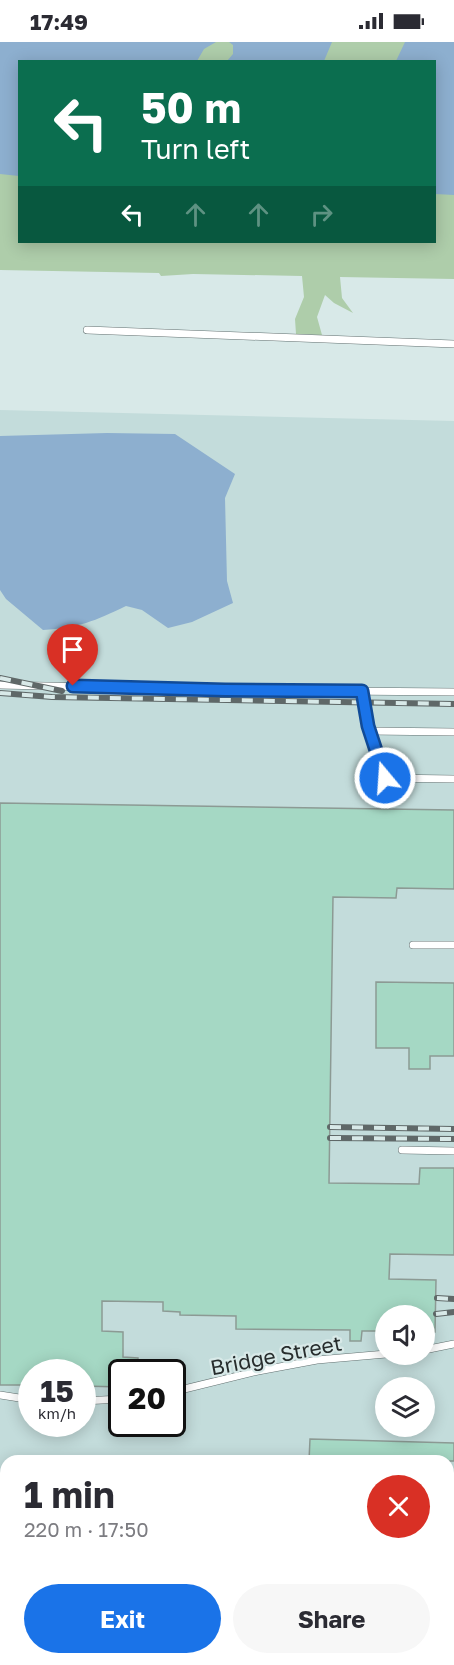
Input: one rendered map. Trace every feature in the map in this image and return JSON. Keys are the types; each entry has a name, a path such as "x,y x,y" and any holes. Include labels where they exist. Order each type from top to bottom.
{"lane":[{"path":"87,330 454,344"},
{"path":"0,685 454,692"},
{"path":"362,691 370,731 385,778 454,779"},
{"path":"370,731 454,732"},
{"path":"413,945 454,945"},
{"path":"402,1150 454,1151"},
{"path":"435,1348 454,1344"},
{"name":"Bridge Street","path":"186,1389 258,1371 317,1360 375,1355"},
{"path":"0,1395 18,1398"}],"shaded area":[{"path":"0,410 454,421 454,1455 0,1455"}],"green space":[{"path":"0,42 454,42 454,279 340,277 342,298 353,313 334,303 325,295 317,317 322,335 296,334 295,319 304,297 302,276 193,274 161,276 159,273 0,270"}],"water":[{"path":"0,42 216,42 204,49 198,60 18,60 18,176 0,174"},
{"path":"229,42 332,42 324,60 228,60 233,54 233,45"},
{"path":"405,42 454,42 454,195 436,194 436,60 396,60"},
{"path":"175,434 235,474 225,498 227,581 233,603 192,622 168,628 142,610 126,606 86,623 43,630 6,599 0,590 0,436"}],"building":[{"path":"0,803 454,810 454,889 397,888 396,898 333,897 329,1183 419,1184 420,1168 454,1168 454,1255 390,1254 389,1279 436,1280 435,1332 435,1305 375,1305 375,1331 362,1331 361,1341 350,1341 350,1330 236,1329 236,1316 180,1315 180,1312 163,1311 163,1302 102,1301 102,1331 123,1332 123,1357 138,1358 108,1359 108,1387 96,1386 96,1359 18,1359 18,1385 0,1385"},
{"path":"376,982 454,983 454,1056 430,1056 430,1069 409,1069 409,1048 376,1048"},
{"path":"310,1439 454,1443 454,1455 309,1455"}],"railway":[{"path":"0,678 62,691"},
{"path":"0,693 52,697 454,704"},
{"path":"330,1127 454,1129"},
{"path":"330,1138 454,1139"},
{"path":"437,1298 454,1299"},
{"path":"436,1314 454,1312"}],"route":[{"path":"73,686 362,691 368,726 385,778"}]}
